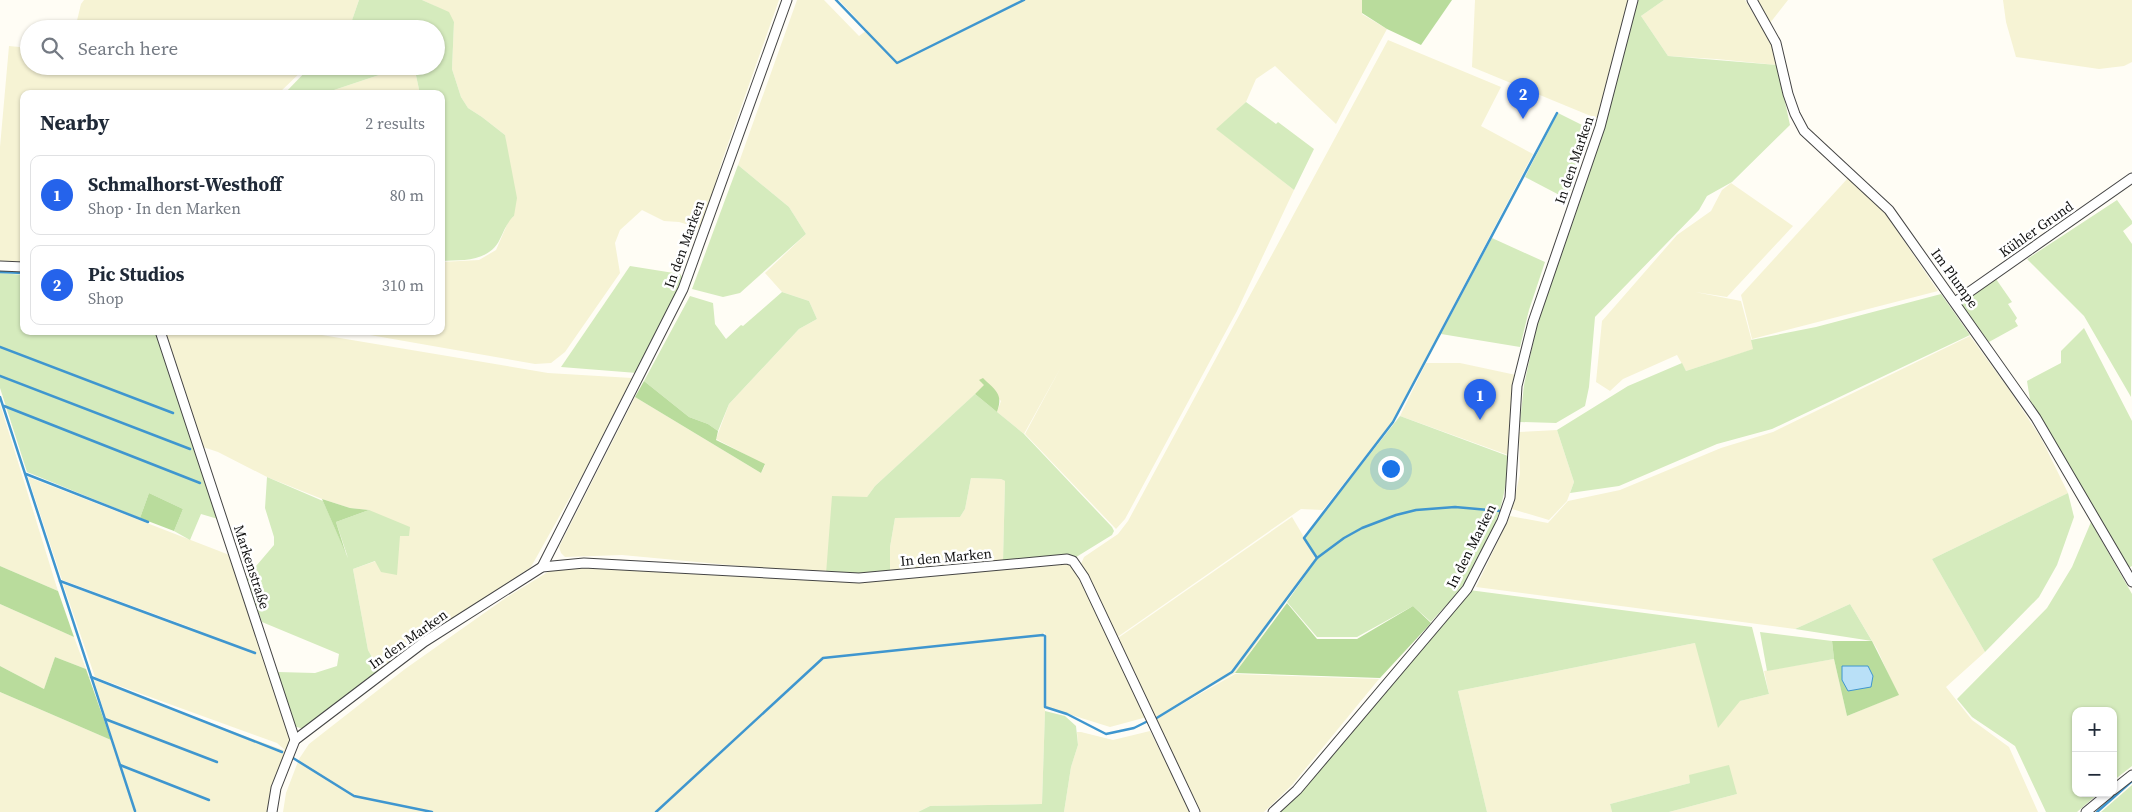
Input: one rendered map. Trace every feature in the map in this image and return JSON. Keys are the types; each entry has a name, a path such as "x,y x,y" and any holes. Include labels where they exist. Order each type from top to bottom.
{"street":[{"name":"In den Marken","path":"542,566 683,289 787,0"},
{"name":"In den Marken","path":"1273,812 1296,790 1467,589 1502,521 1510,498 1517,386 1533,322 1600,127 1633,0"},
{"name":"Im Plumpe","path":"1752,0 1776,43 1795,114 1804,131 1889,210 2036,418 2132,582"},
{"name":"Kühler Grund","path":"1955,302 2132,178"},
{"path":"0,266 20,267"},
{"name":"Markenstraße","path":"161,335 295,740"},
{"name":"In den Marken","path":"295,740 424,642 542,566 584,563 859,578 1067,559 1073,561 1084,577 1195,812"},
{"path":"272,812 276,788 295,740"},
{"path":"2117,787 2132,775"},
{"path":"2086,812 2104,797"}],"shaded area":[{"path":"84,0 359,0 352,20 77,20 81,4"},
{"path":"422,0 779,0 722,161 702,229 679,222 664,221 642,210 620,230 615,243 620,273 565,352 551,363 535,364 370,335 445,335 445,262 479,260 496,250 509,220 514,216 505,135 468,108 461,97 452,69 454,22 435,6"},
{"path":"797,0 824,0 859,36 867,30 839,0 1362,0 1362,14 1387,29 1336,124 1275,66 1256,79 1246,102 1217,129 1294,190 1237,311 1125,519 1116,529 1025,434 1061,367 1024,434 997,412 1001,401 985,385 875,486 867,497 826,574 622,555 565,557 561,553 559,547 635,397 761,473 765,465 716,439 729,404 799,329 817,319 809,301 782,292 765,273 806,234 789,207 738,165"},
{"path":"1475,0 1629,0 1598,119 1472,67"},
{"path":"1664,0 1745,0 1772,45 1777,65 1668,56 1641,16"},
{"path":"1758,0 1788,0 1770,23"},
{"path":"2003,0 2132,0 2132,62 2124,66 2099,69 2016,57 2006,22"},
{"path":"1388,40 1501,87 1481,126 1533,154 1392,422 1323,510 1301,509 1116,638 1081,564 1084,557 1118,534 1128,521"},
{"path":"9,46 20,47 20,75 298,75 282,90 20,90 20,263 0,261 0,147"},
{"path":"379,75 416,75 419,90 334,90"},
{"path":"1848,178 1885,213 1938,291 1752,339 1741,295"},
{"path":"1731,183 1793,226 1727,297 1695,292 1741,301 1754,349 1686,371 1677,355 1623,379 1610,391 1596,382 1602,321 1677,235 1711,211 1722,190"},
{"path":"166,335 322,335 548,373 632,378 583,474 531,567 379,670 368,650 353,569 376,561 369,510 350,508 322,499 267,477 218,452 200,446"},
{"path":"1970,336 2041,438 2068,493 1932,559 1985,652 1946,687 1972,720 2009,747 2038,812 1669,812 1737,794 1690,783 1610,804 1612,812 1487,812 1458,691 1695,643 1740,701 1769,694 1764,671 1834,659 1847,716 1898,695 1877,649 1850,604 1795,629 1476,587 1510,516 1548,523 1568,501 1620,490 1721,448 1773,432"},
{"path":"1426,363 1460,363 1516,375 1508,455 1400,416"},
{"path":"0,404 58,591 0,566"},
{"path":"1557,430 1574,482 1567,501 1549,520 1512,509 1520,474 1519,432"},
{"path":"28,477 232,556 291,742 270,812 136,812 94,680 286,751 277,743 95,677 63,584 206,633 62,580"},
{"path":"971,478 1001,479 1005,481 1003,562 890,573 890,547 895,518 960,517 965,509"},
{"path":"1292,517 1317,559 1235,673 1155,718 1118,638"},
{"path":"1055,562 1072,565 1077,568 1147,717 1110,727 1046,707 1045,632 1043,634 1045,711 1042,804 930,806 918,812 283,812 286,793 299,759 309,744 405,669 507,597 551,570 583,565 861,583"},
{"path":"0,604 74,637 86,669 55,657 44,689 0,666"},
{"path":"1235,674 1379,679 1292,785 1264,812 1197,812 1156,719"},
{"path":"0,692 111,740 135,812 0,812"},
{"path":"1150,731 1191,812 1064,812 1071,767 1078,745 1077,732 1113,740"}],"green space":[{"path":"359,0 422,0 449,12 454,22 452,69 461,97 468,108 505,135 517,198 514,216 495,247 482,256 466,260 445,261 445,90 419,90 416,75 445,75 445,20 352,20"},
{"path":"1362,0 1452,0 1421,45 1387,29 1362,13"},
{"path":"1638,0 1664,0 1641,16 1668,56 1777,65 1790,125 1732,182 1707,196 1699,210 1595,317 1589,387 1585,406 1556,423 1520,422 1524,385 1537,325 1603,128"},
{"path":"302,75 379,75 334,90 288,90"},
{"path":"1246,102 1276,124 1278,122 1314,149 1294,190 1216,129"},
{"path":"1558,113 1590,129 1591,132 1567,199 1525,177"},
{"path":"738,165 789,207 806,234 740,293 723,297 692,289"},
{"path":"2117,200 2132,221 2132,224 2123,231 2132,244 2131,397 2084,316 2027,259"},
{"path":"1492,238 1545,262 1529,310 1520,347 1441,334"},
{"path":"630,266 680,274 684,280 637,373 561,367"},
{"path":"0,273 20,275 20,335 157,335 218,519 201,514 190,540 174,531 183,509 149,493 140,518 27,472 0,388"},
{"path":"1996,279 2012,302 2008,304 2017,318 2015,321 2018,326 1989,342 1962,306 1964,300"},
{"path":"782,292 809,301 817,319 799,329 729,404 718,431 708,424 689,417 644,381 690,296 713,303 715,324 726,339"},
{"path":"1941,294 1970,335 1772,429 1717,444 1619,486 1570,493 1574,482 1557,430 1628,386 1682,363 1686,371 1753,349 1751,340 1816,327"},
{"path":"2084,328 2132,421 2132,566 2128,568 2030,400 2027,381 2061,363 2061,351"},
{"path":"983,378 995,389 999,396 997,412 975,394 984,385 979,380"},
{"path":"644,381 689,417 708,424 718,431 716,440 765,464 761,473 635,397"},
{"path":"975,394 1024,434 1112,527 1114,531 1112,535 1073,559 1063,555 1003,562 1005,481 1001,479 971,478 965,509 960,517 895,518 890,547 890,573 826,574 832,496 867,497 875,486"},
{"path":"1400,416 1508,456 1505,490 1489,539 1464,584 1431,622 1413,606 1357,637 1317,637 1287,602 1317,559 1304,538"},
{"path":"267,477 323,501 348,558 336,522 369,510 410,527 409,536 400,536 397,575 381,572 375,561 353,569 368,650 379,670 304,729 293,726 278,672 315,673 337,666 339,654 262,622 246,578 274,545 274,537 265,508"},
{"path":"149,493 183,509 174,531 140,518"},
{"path":"2068,493 2074,517 2057,565 2039,597 1985,652 1932,559"},
{"path":"322,499 350,508 369,510 336,522 346,554"},
{"path":"2091,522 2132,594 2132,766 2117,778 2117,707 2072,707 2072,797 2094,797 2077,812 2046,812 2015,746 1972,717 1957,699 2047,608 2072,567"},
{"path":"0,566 58,591 74,637 0,604"},
{"path":"1469,590 1752,627 1769,694 1740,701 1718,728 1695,643 1458,691 1487,812 1278,812"},
{"path":"1287,603 1317,639 1357,639 1413,606 1431,623 1380,678 1235,673"},
{"path":"1850,604 1872,641 1795,629"},
{"path":"1760,632 1832,641 1834,659 1767,671"},
{"path":"1832,641 1872,641 1899,695 1847,716 1834,659"},
{"path":"55,657 86,669 111,740 0,692 0,666 44,689"},
{"path":"1045,711 1065,716 1076,726 1078,745 1071,767 1064,812 918,812 930,806 1042,804"},
{"path":"1729,765 1737,794 1669,812 1612,812 1610,804 1690,783 1689,775"},
{"path":"2132,785 2132,812 2101,812"}],"water":[{"path":"1842,666 1868,666 1873,676 1871,687 1848,691 1842,680"}],"waterway":[{"path":"836,0 897,63 1024,0"},
{"path":"1317,558 1304,538 1393,422 1557,113"},
{"path":"0,272 20,273"},
{"path":"0,347 173,413"},
{"path":"0,376 190,449"},
{"path":"0,397 135,811"},
{"path":"4,406 200,483"},
{"path":"26,474 148,522"},
{"path":"1155,719 1232,672 1317,558 1344,538 1362,528 1396,515 1416,510 1455,507 1500,511"},
{"path":"60,581 255,653"},
{"path":"656,812 823,658 1043,635 1045,636 1045,707 1067,714 1106,734 1134,728 1146,722"},
{"path":"91,677 282,752"},
{"path":"105,719 217,762"},
{"path":"293,758 354,796 432,812"},
{"path":"120,765 209,800"},
{"path":"2097,812 2132,781"}],"place":[{"name":"Pic Studios","path":"1523,119"},
{"name":"Schmalhorst-Westhoff","path":"1480,420"}]}
